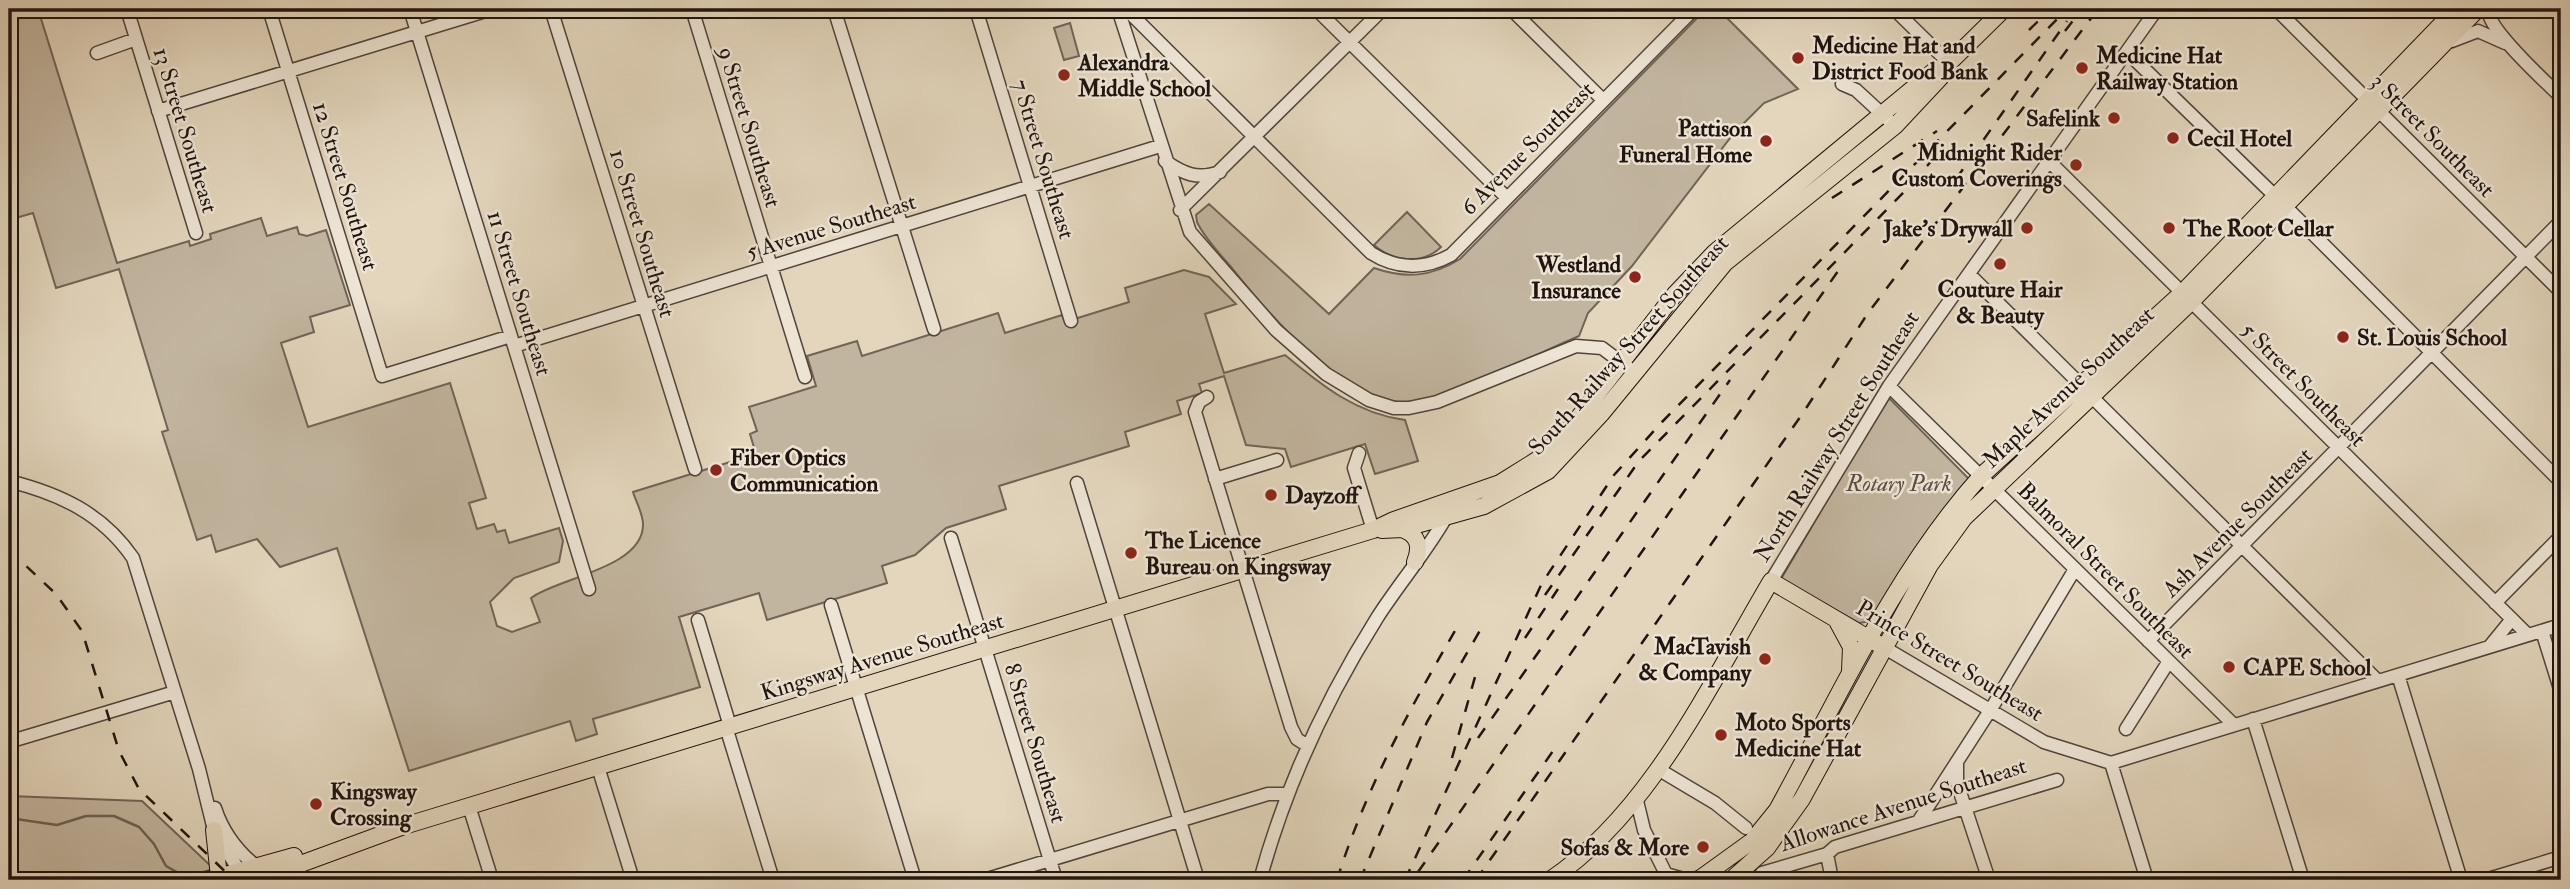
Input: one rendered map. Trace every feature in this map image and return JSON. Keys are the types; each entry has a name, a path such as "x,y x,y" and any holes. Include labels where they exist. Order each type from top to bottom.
{"main road":[{"name":"South Railway Street Southeast","path":"1446,518 1503,498 1548,471 1602,413 1675,294 1714,253 1890,120 1934,71 1949,63 2004,9"},
{"name":"Maple Avenue Southeast","path":"1731,880 1767,848 1802,799 1930,565 1964,518 2087,392 2187,298 2373,105 2454,9"},
{"name":"Maple Avenue Southeast","path":"2373,105 2438,50 2478,9"},
{"name":"South Railway Street Southeast","path":"1455,500 1500,484 1540,458 1629,367"},
{"name":"Maple Avenue Southeast","path":"1702,878 1752,841 1777,810 1917,556 1953,507 1981,477 2087,392"},
{"name":"Kingsway Avenue Southeast","path":"260,876 404,826 1373,530 1394,520 1455,500"},
{"name":"Kingsway Avenue Southeast","path":"1373,530 1402,529 1446,518"},
{"path":"1402,529 1413,534 1418,542 1419,551 1415,562"},
{"name":"Prince Street Southeast","path":"1772,581 1885,648"},
{"name":"North Railway Street Southeast","path":"1550,880 1580,857 1637,801 1772,581"},
{"path":"1832,616 1845,633 1851,647 1851,668 1843,689"},
{"name":"Kingsway Avenue Southeast","path":"213,879 260,876 315,860 404,826"},
{"path":"213,879 214,830"},
{"path":"306,880 307,871 315,860"}],"street":[{"name":"13 Street Southeast","path":"127,9 196,233"},
{"name":"12 Street Southeast","path":"269,9 383,376"},
{"name":"11 Street Southeast","path":"410,9 589,589"},
{"path":"158,111 492,9"},
{"name":"10 Street Southeast","path":"551,9 695,469"},
{"name":"9 Street Southeast","path":"692,9 805,377"},
{"path":"834,9 934,329"},
{"name":"7 Street Southeast","path":"976,9 1071,321"},
{"path":"1118,9 1131,16 1256,138"},
{"path":"1316,9 1507,198"},
{"path":"1180,210 1224,171 1383,9"},
{"path":"1511,9 1603,100"},
{"name":"6 Avenue Southeast","path":"1256,138 1371,253 1383,261 1402,266 1438,262 1451,255 1694,9"},
{"path":"1894,9 1949,63"},
{"name":"North Railway Street Southeast","path":"1772,581 1889,386 2157,9"},
{"name":"3 Street Southeast","path":"2276,9 2561,292"},
{"path":"2459,27 2465,9"},
{"path":"2488,9 2488,18 2512,47 2561,97"},
{"path":"1131,16 1160,146 1180,210 1198,245 1291,345 1341,384 1382,405 1409,408 1437,402 1576,346 1602,348 1629,367"},
{"path":"2438,50 2464,34 2479,31 2512,47"},
{"name":"13 Street Southeast","path":"97,53 136,39"},
{"path":"2127,52 2561,482"},
{"path":"1842,84 1856,90 1890,120"},
{"name":"5 Avenue Southeast","path":"383,376 644,306 1160,146"},
{"path":"1165,161 1180,171 1201,177 1224,171"},
{"name":"5 Street Southeast","path":"2050,162 2528,635"},
{"name":"Ash Avenue Southeast","path":"2148,641 2561,221"},
{"path":"1969,274 2378,681"},
{"name":"Balmoral Street Southeast","path":"1889,386 2234,725"},
{"path":"1208,397 1199,402 1195,412 1293,734 1308,746"},
{"path":"1359,453 1354,468 1373,530"},
{"path":"1215,479 1277,460"},
{"path":"9,481 78,505 123,544 139,575 199,769 214,830 260,876"},
{"path":"1077,483 1198,880"},
{"path":"1260,880 1288,794 1308,746 1350,665 1455,500"},
{"path":"2495,603 2561,536"},
{"name":"8 Street Southeast","path":"951,538 1056,880"},
{"path":"1918,822 1991,709 2074,569"},
{"path":"831,606 915,880"},
{"path":"2490,647 2512,619"},
{"path":"698,620 773,880"},
{"path":"2147,880 2111,763 2561,625"},
{"path":"2542,631 2561,692"},
{"name":"Prince Street Southeast","path":"1885,648 2060,749 2111,763"},
{"path":"2126,729 2169,661"},
{"path":"2398,675 2461,880"},
{"path":"15,740 175,692"},
{"path":"2253,719 2303,880"},
{"path":"1957,762 1956,777 1989,880"},
{"path":"598,766 633,880"},
{"path":"199,769 229,839 260,876"},
{"path":"1658,769 1715,803 1746,828"},
{"name":"Allowance Avenue Southeast","path":"1762,873 1827,854 1835,847 2057,780"},
{"path":"984,880 1268,794 1288,794"},
{"path":"1637,801 1644,830 1665,874 1687,880 1702,878"},
{"path":"469,807 492,880"},
{"path":"1827,854 1832,880"},
{"path":"2485,880 2561,857"}],"green space":[{"path":"9,9 38,9 117,263 189,241 190,246 211,239 210,234 261,218 267,236 297,227 299,234 307,236 326,230 350,305 310,317 314,332 281,343 308,427 450,383 486,498 469,503 477,529 494,524 497,532 505,530 509,543 559,528 563,541 559,562 514,578 490,602 497,626 512,632 540,622 531,598 597,570 630,551 640,539 643,524 633,492 756,454 750,434 757,431 749,407 816,386 807,356 857,341 862,356 998,313 1005,333 1062,315 1065,322 1129,302 1125,288 1184,270 1209,277 1236,304 1205,314 1224,373 1285,355 1326,387 1355,405 1371,412 1405,420 1418,461 1375,474 1365,444 1291,467 1285,449 1246,445 1224,376 1199,384 1202,393 1177,401 1181,414 1125,432 1129,446 999,486 1006,509 946,528 915,555 882,566 887,583 767,620 759,593 679,617 700,687 593,719 597,734 576,741 570,721 409,771 337,548 280,567 257,539 216,552 211,535 197,540 162,432 168,430 119,269 56,288 33,213 9,220"},
{"path":"1706,9 1718,9 1798,89 1764,103 1734,133 1632,266 1588,313 1579,336 1492,375 1444,393 1405,402 1381,398 1357,388 1333,372 1286,330 1213,246 1197,222 1196,215 1209,204 1329,314 1374,268 1408,275 1439,270 1460,259"},
{"path":"1070,23 1079,56 1064,60 1054,28"},
{"path":"1407,212 1441,247 1434,253 1417,259 1399,258 1374,245"},
{"name":"Rotary Park","path":"1888,397 1969,479 1872,621 1859,623 1781,579"},
{"path":"9,796 142,801 214,869 173,880 9,880"}],"waterway":[{"path":"9,818 57,825 86,816 114,816 139,827 154,844 166,866 191,880"}],"railway":[{"path":"2029,30 2051,9"},
{"path":"1405,880 1542,583 1614,475 1662,422 2067,9"},
{"path":"2065,31 2082,9"},
{"path":"1476,880 1803,413 1868,313 2098,9"},
{"path":"1956,179 2067,21"},
{"path":"1832,198 1937,131"},
{"path":"1545,595 1639,461 1905,191 1942,149"},
{"path":"1418,872 1843,264"},
{"path":"1478,738 1730,380"},
{"path":"9,550 56,594 82,631 119,751 139,789 234,880"},
{"path":"1525,638 1558,589"},
{"path":"1360,880 1427,722 1482,627"},
{"path":"1337,880 1361,814 1389,751 1456,629"},
{"path":"1452,758 1475,677"},
{"path":"1463,880 1553,751"}],"place":[{"name":"Medicine Hat and District Food Bank","path":"1798,58"},
{"name":"Medicine Hat Railway Station","path":"2082,68"},
{"name":"Alexandra Middle School","path":"1064,75"},
{"name":"Safelink","path":"2114,118"},
{"name":"Cecil Hotel","path":"2173,138"},
{"name":"Pattison Funeral Home","path":"1766,141"},
{"name":"Midnight Rider Custom Coverings","path":"2076,165"},
{"name":"Jake's Drywall","path":"2027,228"},
{"name":"The Root Cellar","path":"2169,228"},
{"name":"Couture Hair & Beauty","path":"2000,264"},
{"name":"Westland Insurance","path":"1635,277"},
{"name":"St. Louis School","path":"2343,337"},
{"name":"Fiber Optics Communication","path":"716,470"},
{"name":"Dayzoff","path":"1271,495"},
{"name":"The Licence Bureau on Kingsway","path":"1131,553"},
{"name":"MacTavish & Company","path":"1765,659"},
{"name":"CAPE School","path":"2229,667"},
{"name":"Moto Sports Medicine Hat","path":"1721,735"},
{"name":"Kingsway Crossing","path":"316,804"},
{"name":"Sofas & More","path":"1703,847"}]}
